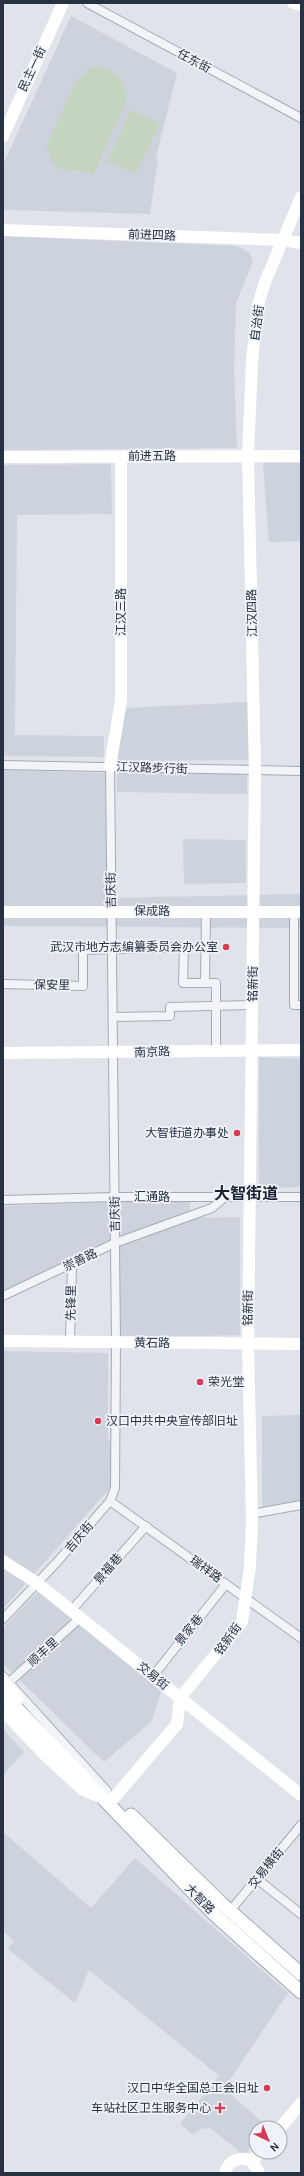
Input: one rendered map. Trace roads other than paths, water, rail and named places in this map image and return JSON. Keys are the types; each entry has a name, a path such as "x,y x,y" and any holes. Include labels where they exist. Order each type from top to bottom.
{"main road":[{"name":"大智路","path":"5,1684 109,1796 214,1914 301,1992"},
{"name":"大智路","path":"109,1796 230,1911 301,1974"}],"street":[{"name":"民主一街","path":"3,136 9,118 63,3"},
{"name":"任东街","path":"88,3 301,118"},
{"path":"293,3 301,5"},
{"name":"自治街","path":"248,456 252,361 258,306 265,282 301,197"},
{"name":"前进四路","path":"3,230 283,240 301,243"},
{"name":"江汉四路","path":"248,456 256,771"},
{"name":"前进五路","path":"3,457 301,456"},
{"name":"江汉三路","path":"110,766 121,701 121,457"},
{"name":"江汉路步行街","path":"3,765 301,771"},
{"name":"吉庆街","path":"3,1619 110,1501 115,1488 115,1197 110,766"},
{"name":"铭新街","path":"180,1698 242,1622 250,1566 251,1514 248,1344 256,771"},
{"name":"保成路","path":"3,912 297,912"},
{"path":"205,983 206,912"},
{"path":"297,912 294,1005 301,1005"},
{"path":"112,948 184,947 183,983 216,983 216,1050"},
{"name":"保安里","path":"3,984 83,986 82,950 112,948"},
{"path":"113,1017 170,1016 170,1007 252,1005"},
{"name":"南京路","path":"3,1053 113,1054 252,1049 301,1050"},
{"name":"汇通路","path":"3,1200 115,1197 301,1197"},
{"name":"崇善路","path":"3,1296 115,1244 212,1208 224,1198"},
{"name":"先锋里","path":"70,1342 72,1264"},
{"name":"黄石路","path":"3,1341 301,1344"},
{"name":"瑞祥路","path":"110,1501 245,1598 300,1635"},
{"path":"251,1514 301,1505"},
{"name":"景福巷","path":"76,1615 146,1526"},
{"name":"交易街","path":"3,1561 37,1583 301,1795"},
{"name":"景家巷","path":"153,1676 226,1584"},
{"name":"顺丰里","path":"5,1684 76,1615"},
{"path":"109,1796 177,1724 180,1698"},
{"name":"大智路","path":"3,1711 47,1757 82,1789 109,1796"},
{"name":"交易横街","path":"230,1911 301,1825"},
{"path":"257,1879 301,1914"},
{"path":"287,2120 301,2103"},
{"path":"225,2173 230,2163 240,2158 248,2158"},
{"path":"257,2160 259,2173"}],"place":[{"name":"武汉市地方志编纂委员会办公室","path":"226,947"},
{"name":"大智街道办事处","path":"237,1133"},
{"name":"荣光堂","path":"200,1382"},
{"name":"汉口中共中央宣传部旧址","path":"98,1421"},
{"name":"汉口中华全国总工会旧址","path":"267,2088"},
{"name":"车站社区卫生服务中心","path":"220,2108"}],"district":[{"name":"大智街道","path":"246,1193"}]}
